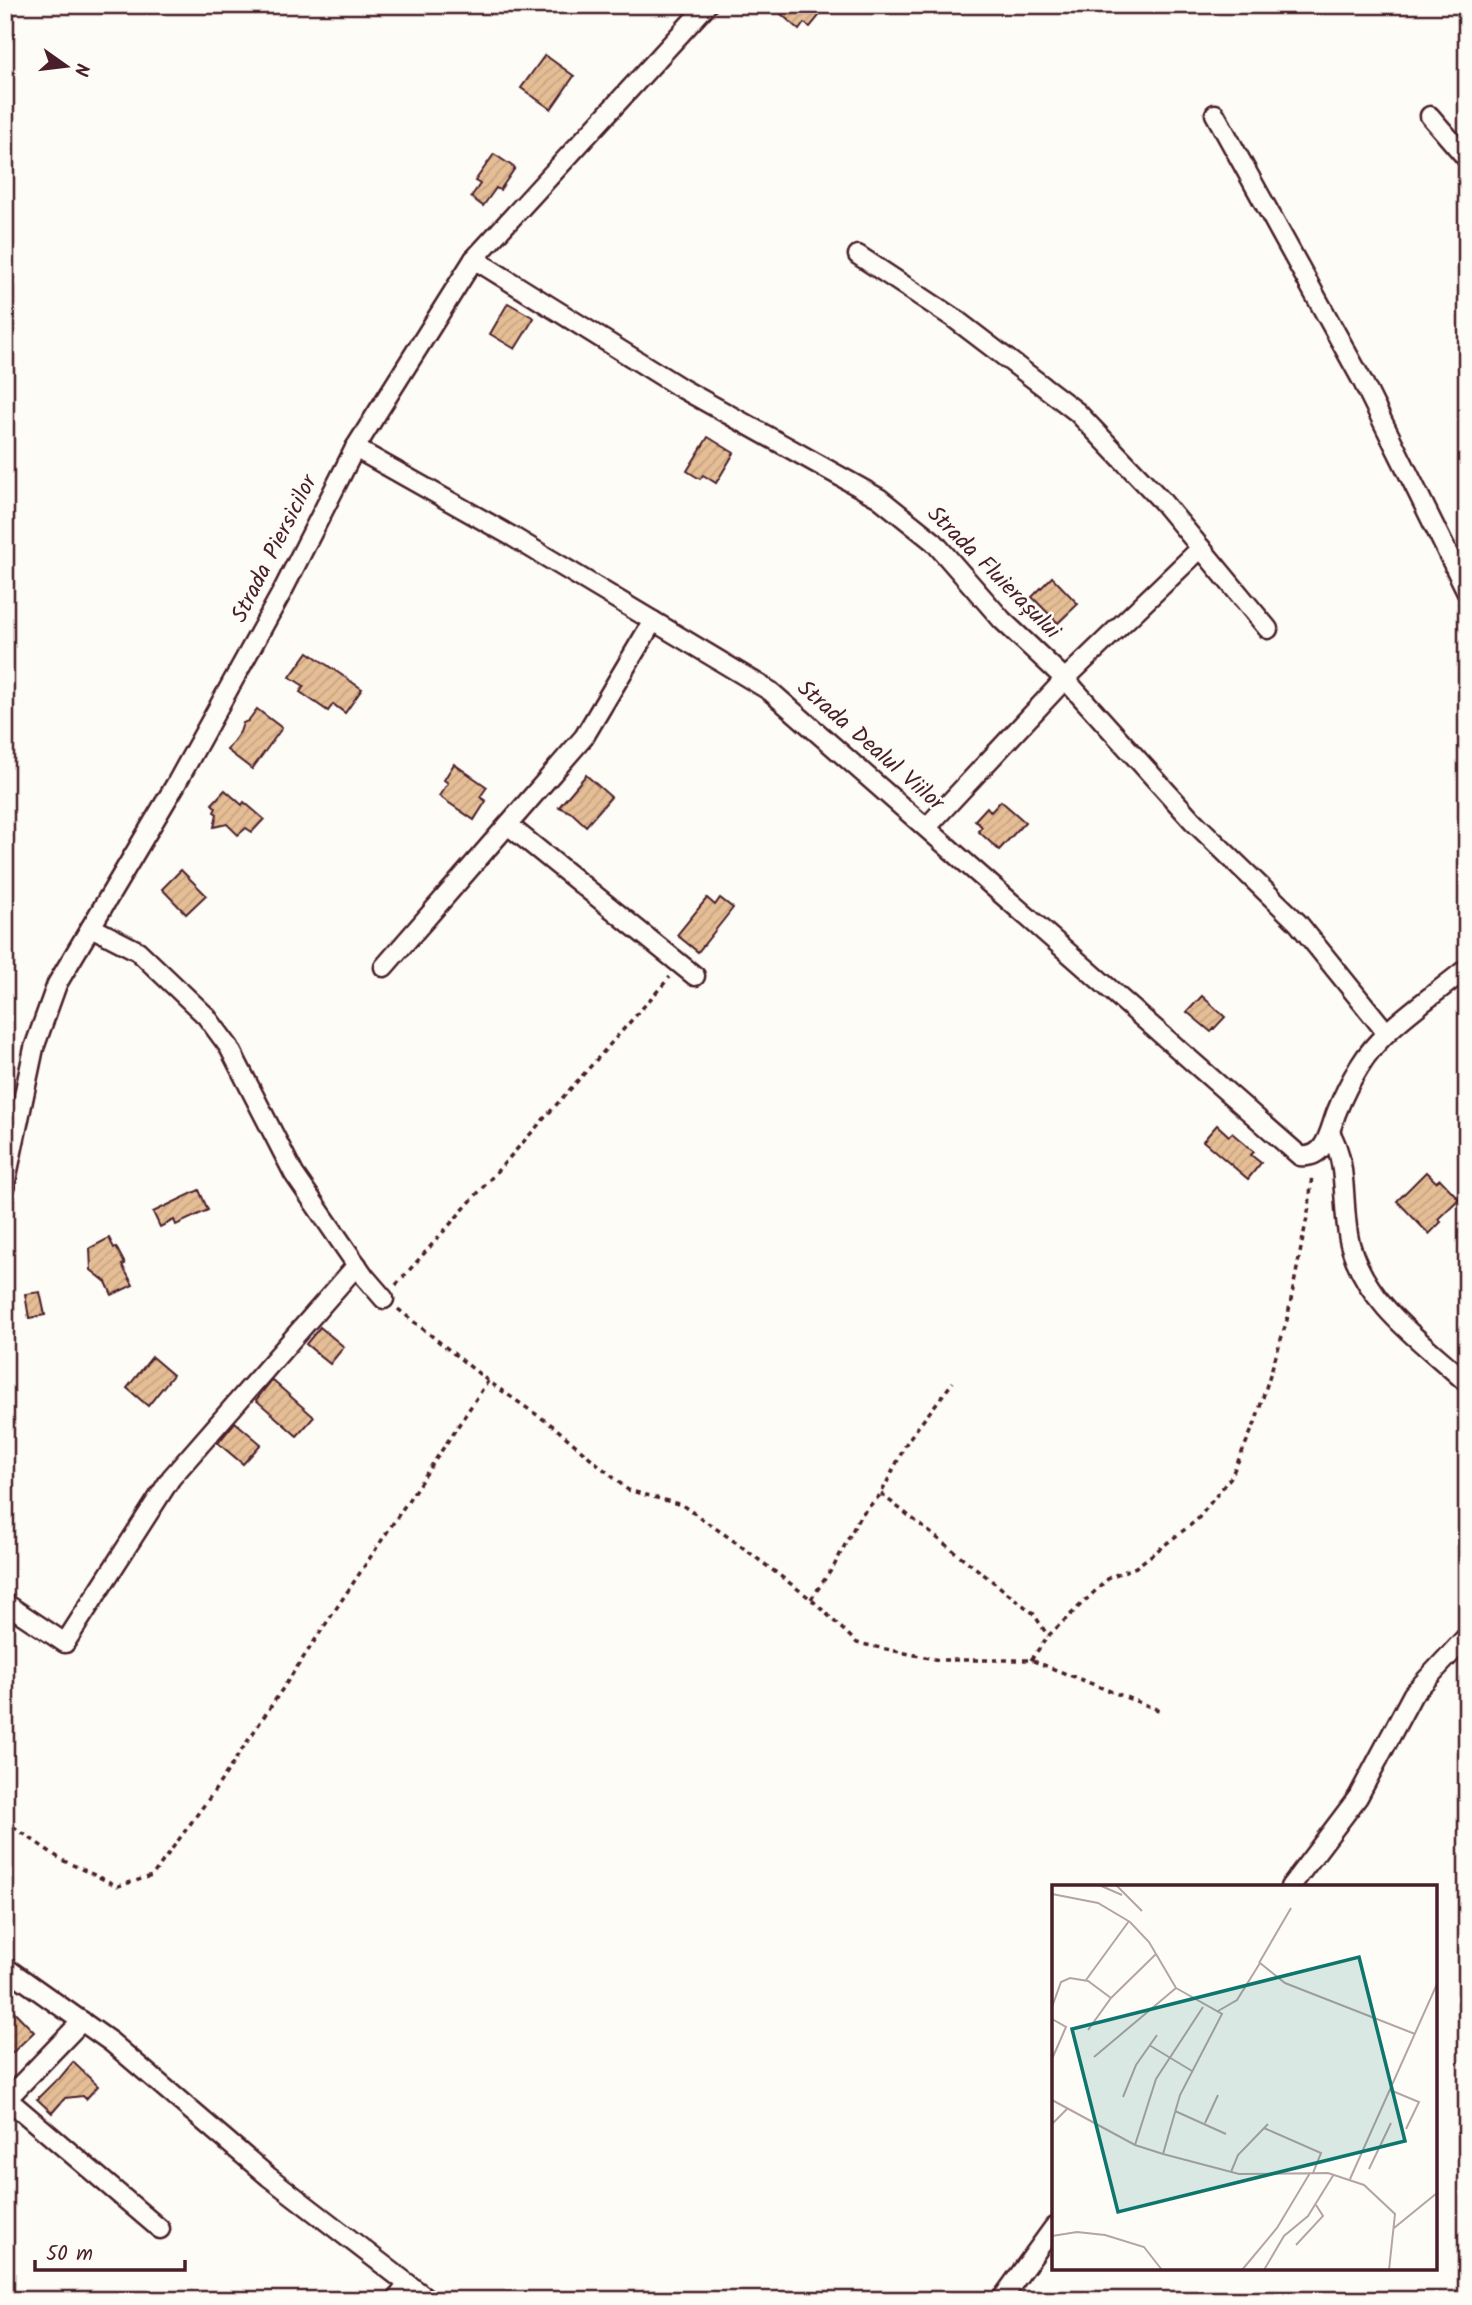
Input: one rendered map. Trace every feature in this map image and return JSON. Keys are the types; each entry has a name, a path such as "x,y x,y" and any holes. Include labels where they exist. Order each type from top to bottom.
{"street":[{"name":"Strada Piersicilor","path":"5,1185 34,1048 57,984 176,784 282,592 355,448 474,259 707,5"},
{"path":"1215,114 1363,382 1467,592"},
{"path":"1430,116 1467,159"},
{"path":"858,255 955,320 1077,412 1161,500 1268,629"},
{"name":"Strada Fluierașului","path":"474,259 681,388 879,498 933,542 1003,620 1065,679 1193,821 1297,923 1386,1032"},
{"name":"Strada Dealul Viilor","path":"355,448 513,537 770,691 1300,1156"},
{"path":"927,827 1065,679 1202,548"},
{"path":"384,967 584,737 653,621"},
{"path":"508,825 695,976"},
{"path":"91,927 138,951 206,1016 229,1047 294,1174 384,1299"},
{"path":"1300,1156 1310,1156 1320,1150 1360,1065 1386,1032 1467,968"},
{"path":"1330,1133 1337,1148 1350,1246 1359,1268 1379,1299 1403,1326 1439,1361 1467,1383"},
{"path":"5,1603 65,1643 171,1478 357,1265"},
{"path":"1292,1885 1358,1797 1413,1693 1467,1636"},
{"path":"5,1967 111,2042 269,2177 429,2300"},
{"path":"82,2021 6,2098 160,2229"},
{"path":"1001,2300 1052,2230"},
{"path":"396,2300 408,2284"}],"path":[{"path":"681,965 384,1299 488,1381 553,1426 628,1490 682,1505 811,1599 857,1643 939,1660 1031,1660 1161,1711"},
{"path":"1031,1660 1048,1636 1110,1577 1136,1567 1197,1520 1231,1477 1255,1423 1287,1320 1309,1206 1312,1169 1300,1156"},
{"path":"5,1821 62,1860 118,1886 152,1876 213,1793 488,1381"},
{"path":"811,1599 834,1566 860,1516 881,1494 908,1440 953,1382"},
{"path":"881,1494 1033,1613 1048,1636"}],"building":[{"path":"771,5 828,5 810,27 804,23 799,30"},
{"path":"545,55 574,76 551,109 521,88"},
{"path":"494,154 515,168 500,190 496,188 483,206 471,197 480,184 475,181"},
{"path":"508,303 534,318 515,349 490,334"},
{"path":"708,437 734,453 716,483 703,475 700,479 687,471"},
{"path":"1052,577 1078,604 1058,623 1032,597"},
{"path":"308,652 362,689 345,713 333,704 328,711 300,692 304,686 290,677"},
{"path":"257,709 282,728 252,769 227,750 243,723 248,721"},
{"path":"454,764 487,787 480,797 486,801 474,820 439,796 448,783 444,780"},
{"path":"586,775 611,797 586,826 572,813 559,807"},
{"path":"225,790 264,819 252,832 246,828 238,835 227,824 214,827 217,814 212,804"},
{"path":"1001,801 1025,822 999,850 978,831 982,827 975,820 987,807 991,812"},
{"path":"181,870 206,895 186,914 162,889"},
{"path":"707,898 715,905 720,898 733,908 698,952 677,935"},
{"path":"1202,996 1225,1017 1211,1032 1187,1012"},
{"path":"1217,1125 1229,1136 1232,1133 1254,1152 1251,1155 1261,1163 1248,1179 1203,1141"},
{"path":"1426,1172 1436,1182 1440,1179 1459,1199 1438,1219 1441,1222 1429,1234 1397,1201"},
{"path":"199,1190 208,1210 176,1225 174,1220 160,1227 153,1212"},
{"path":"109,1238 125,1264 122,1265 133,1285 112,1295 106,1282 91,1270 90,1248"},
{"path":"40,1292 45,1315 29,1318 25,1294"},
{"path":"320,1327 344,1347 330,1364 306,1344"},
{"path":"152,1357 173,1375 148,1406 127,1388"},
{"path":"272,1380 314,1417 297,1436 256,1400"},
{"path":"235,1422 261,1444 243,1464 218,1443"},
{"path":"5,2002 34,2032 5,2060"},
{"path":"73,2062 98,2086 86,2099 83,2096 65,2098 52,2113 37,2099"}]}
